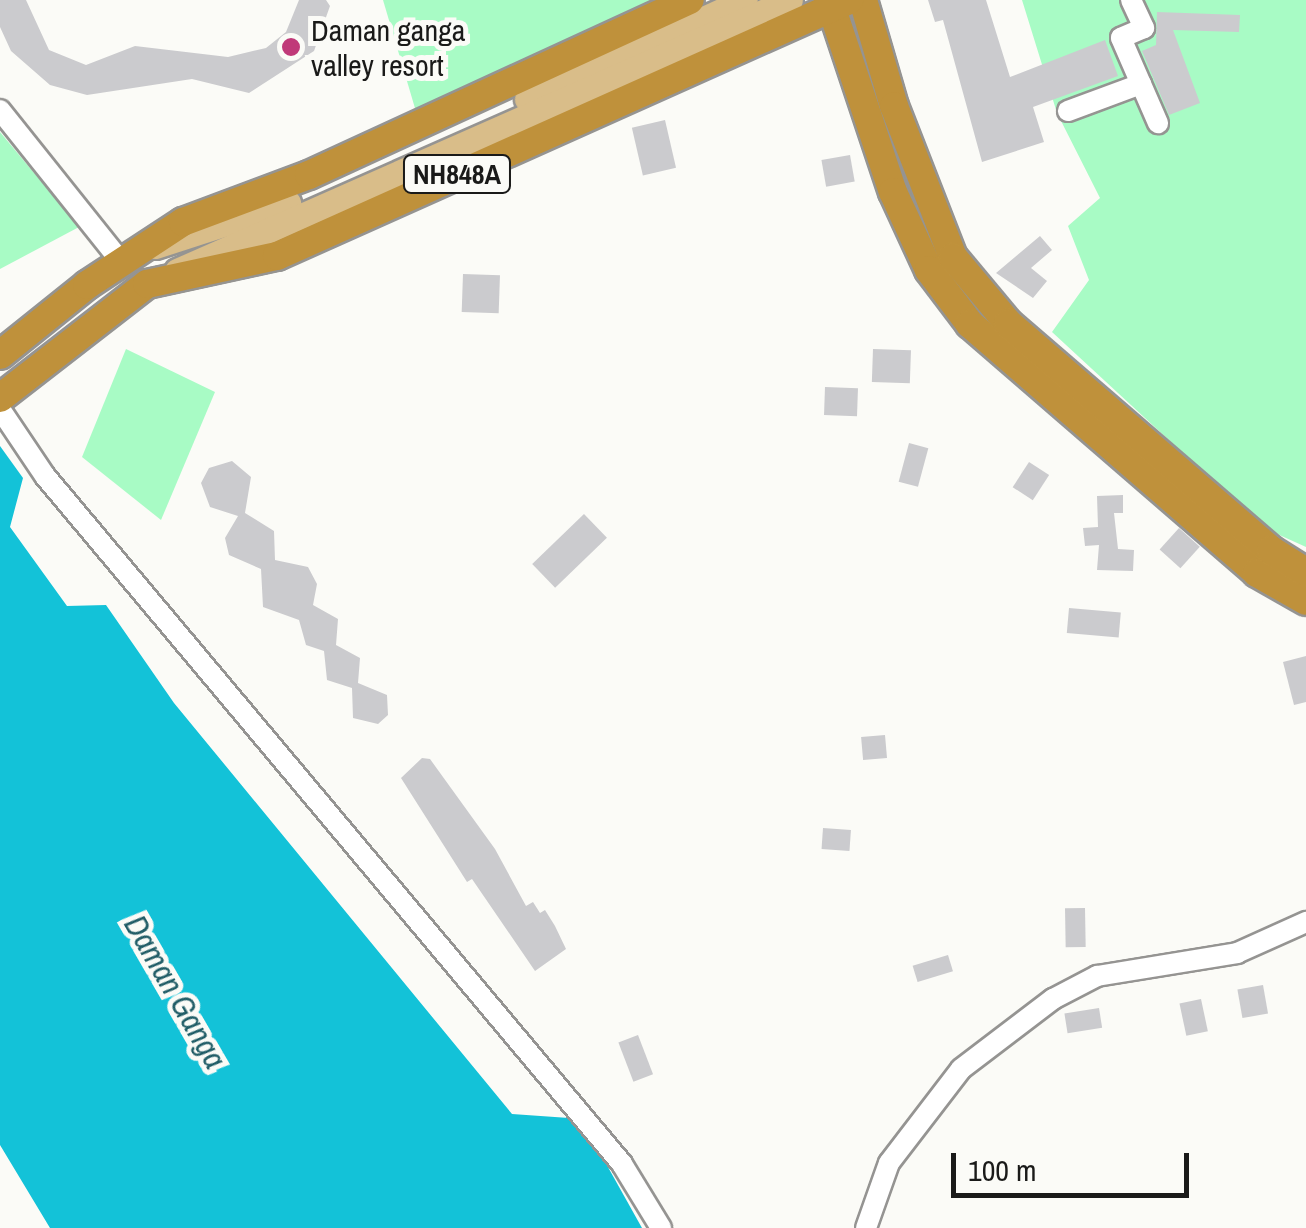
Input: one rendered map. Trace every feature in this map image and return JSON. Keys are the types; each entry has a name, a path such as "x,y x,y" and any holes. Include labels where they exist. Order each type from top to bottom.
{"highway":[{"path":"0,355 60,304 183,222 308,175 690,0"},
{"path":"863,0 894,106 954,257 1008,323 1271,550 1306,572"},
{"name":"NH848A","path":"0,398 82,329 147,284 278,256 836,3 893,192 928,270 970,324 1257,573 1306,602"}],"main road":[{"path":"147,284 266,221 745,0"},
{"path":"134,256 266,221 790,0"}],"street":[{"path":"1131,0 1144,28 1121,38 1158,123"},
{"path":"1068,111 1141,84"},
{"path":"0,110 134,256"},
{"path":"0,409 45,476 622,1164 661,1228"},
{"path":"866,1228 889,1164 961,1069 1053,999 1097,976 1237,954 1306,922"}],"green space":[{"path":"383,0 664,0 417,115"},
{"path":"1022,0 1306,0 1306,547 1264,528 1052,332 1089,280 1068,226 1100,198 1057,113"},
{"path":"0,132 79,227 0,269"},
{"path":"126,349 215,392 161,520 82,457"}],"water":[{"name":"Daman Ganga","path":"0,446 23,478 10,527 67,606 106,605 174,703 512,1114 569,1118 604,1160 642,1228 50,1228 0,1145"}],"building":[{"name":"Daman ganga valley resort","path":"0,0 26,0 49,50 86,65 135,46 228,57 266,48 286,32 299,0 326,0 330,6 314,51 249,93 192,79 87,95 50,85 11,51 0,27"},
{"path":"928,0 986,0 1010,77 1105,40 1118,76 1033,107 1044,142 982,162 943,20 935,22"},
{"path":"1157,12 1240,15 1239,32 1173,30 1200,103 1169,115 1142,51 1156,45"},
{"path":"665,120 676,168 643,175 632,128"},
{"path":"850,155 855,182 826,187 821,160"},
{"path":"1040,236 1052,250 1031,268 1047,281 1033,298 996,273"},
{"path":"463,274 500,275 499,313 462,312"},
{"path":"873,349 911,350 910,383 872,382"},
{"path":"825,387 858,388 857,416 824,415"},
{"path":"909,443 928,448 918,487 899,482"},
{"path":"232,461 251,477 245,513 274,531 275,560 308,567 317,584 313,605 338,619 336,645 360,658 358,683 387,695 388,715 378,724 353,718 352,688 327,680 324,651 306,645 299,620 263,607 261,569 229,555 225,538 238,516 210,507 201,483 209,468"},
{"path":"1029,462 1049,475 1033,500 1013,487"},
{"path":"1123,495 1123,513 1114,513 1118,549 1134,550 1133,571 1097,570 1099,545 1085,546 1083,528 1098,527 1097,496"},
{"path":"584,514 607,538 555,588 532,564"},
{"path":"1179,528 1200,547 1180,568 1160,550"},
{"path":"1069,608 1121,613 1119,637 1067,633"},
{"path":"1306,656 1306,702 1294,705 1283,662"},
{"path":"885,735 887,758 863,760 861,737"},
{"path":"422,758 430,759 495,849 526,906 533,902 540,913 545,910 555,926 566,949 535,971 472,879 467,882 401,778"},
{"path":"823,828 851,830 849,851 822,849"},
{"path":"1065,908 1085,908 1086,947 1066,947"},
{"path":"948,955 953,971 918,982 913,966"},
{"path":"1263,985 1268,1014 1242,1018 1237,990"},
{"path":"1201,999 1208,1031 1186,1036 1179,1004"},
{"path":"1099,1008 1102,1028 1068,1033 1064,1013"},
{"path":"638,1035 653,1074 633,1082 618,1043"}],"place":[{"name":"Daman ganga valley resort","path":"291,47"}]}
